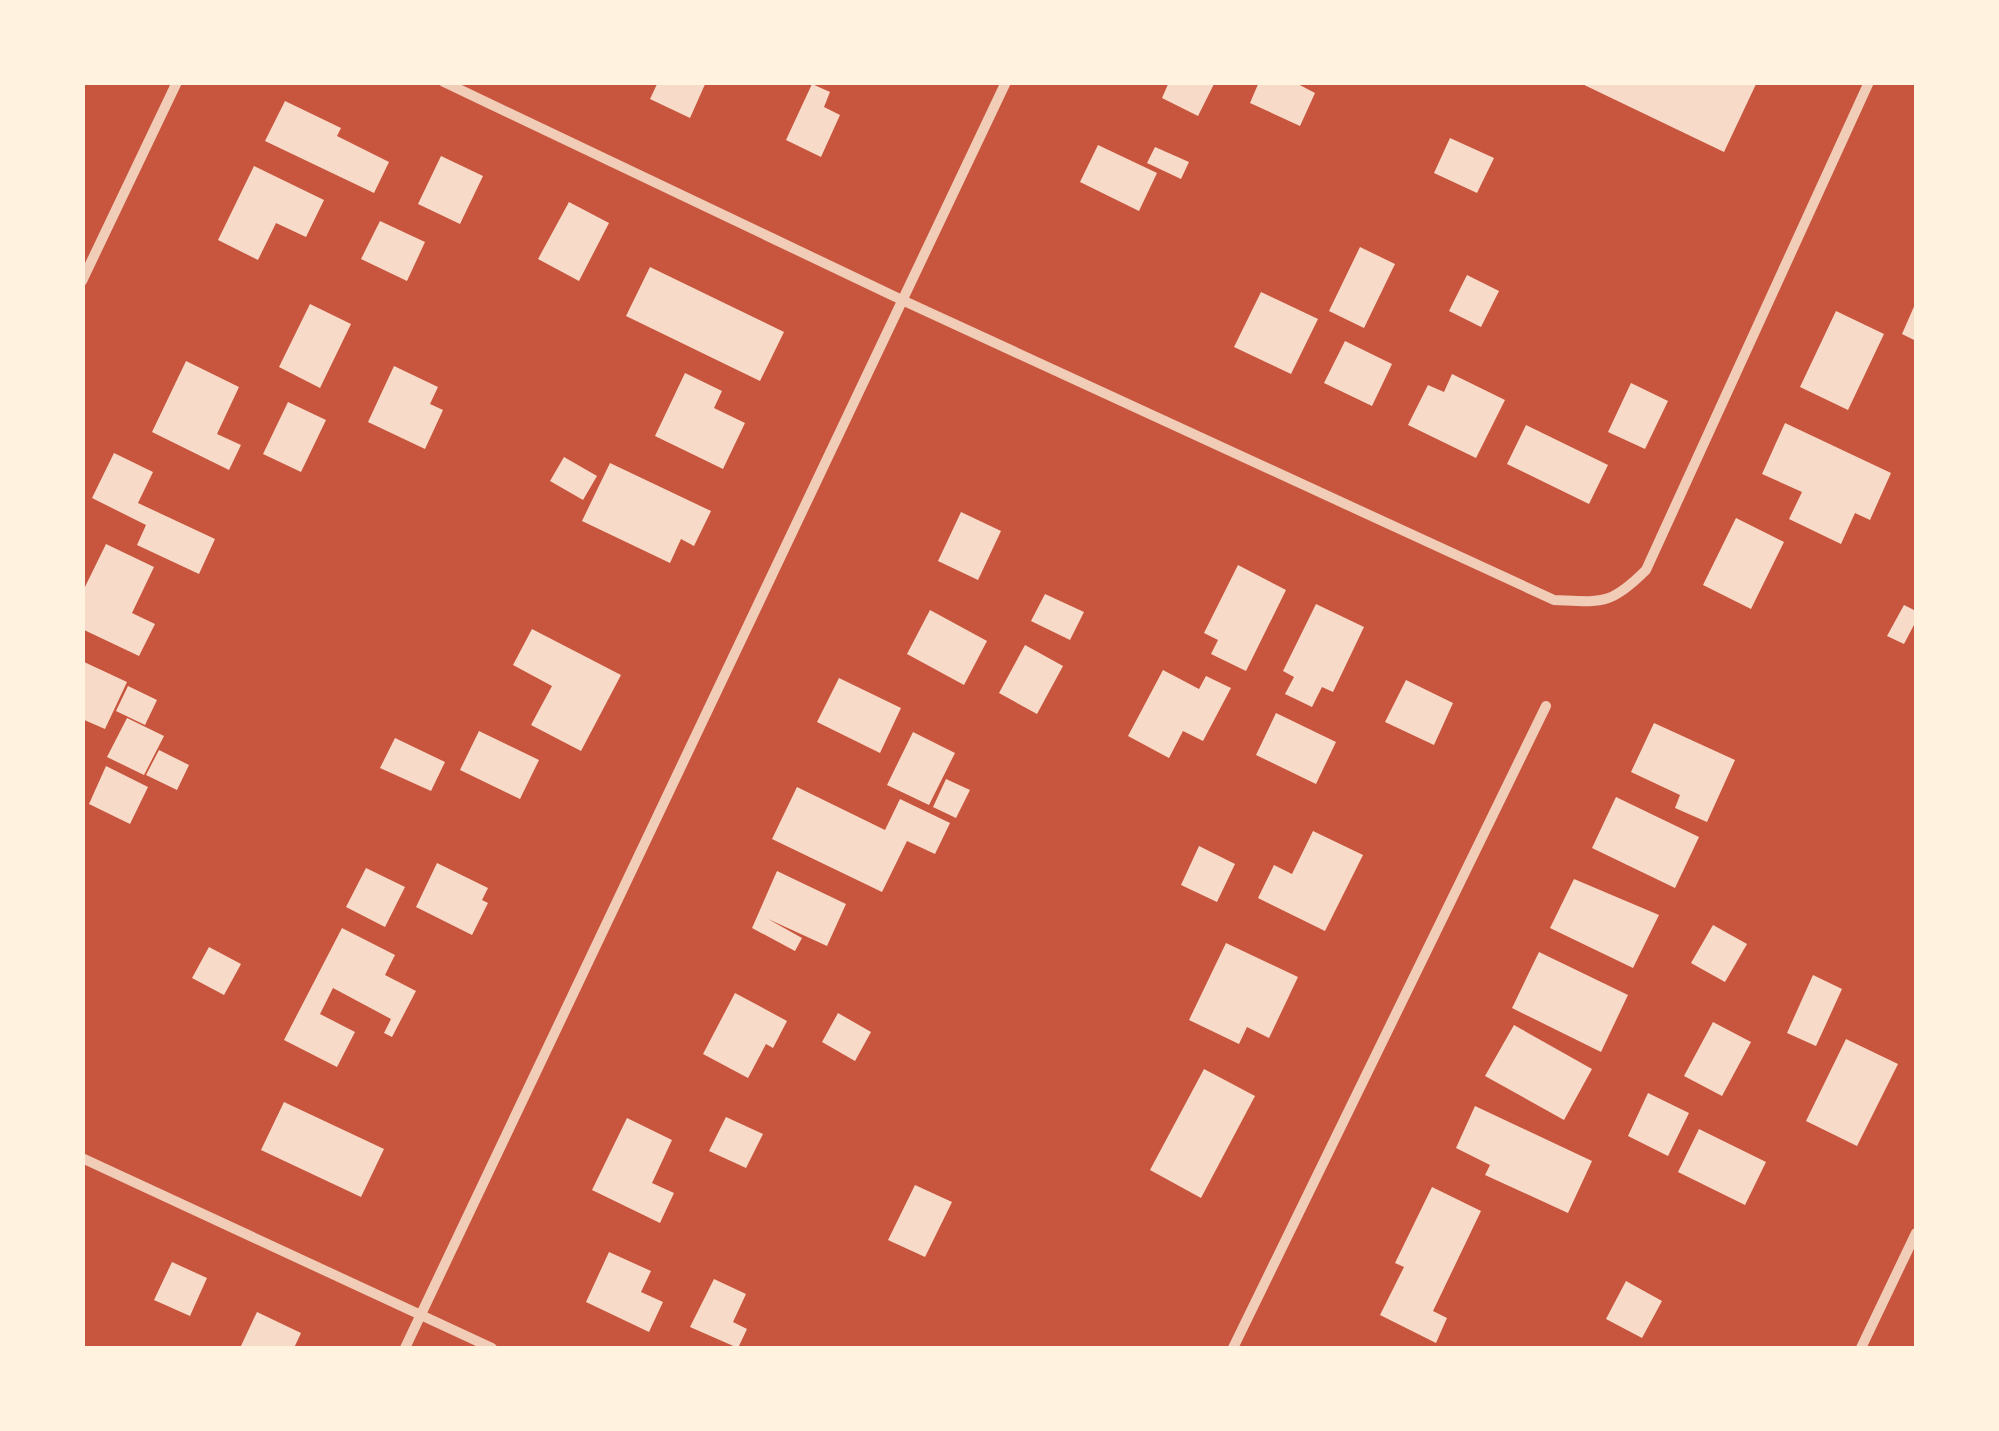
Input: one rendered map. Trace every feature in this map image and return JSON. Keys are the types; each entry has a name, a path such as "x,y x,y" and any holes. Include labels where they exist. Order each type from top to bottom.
{"street":[{"path":"82,281 177,82"},
{"path":"444,82 902,300 1554,600 1598,602 1618,598 1646,570 1869,82"},
{"path":"406,1348 1006,82"},
{"path":"1234,1348 1546,706"},
{"path":"82,1158 492,1348"},
{"path":"1862,1348 1916,1233"}],"building":[{"path":"658,82 706,82 690,118 650,99"},
{"path":"1169,82 1215,82 1198,116 1162,98"},
{"path":"1259,82 1294,82 1315,93 1300,126 1250,103"},
{"path":"1578,82 1757,82 1724,152"},
{"path":"812,84 830,92 824,107 840,115 821,157 786,140"},
{"path":"285,101 341,128 337,136 389,162 374,193 265,141"},
{"path":"1450,138 1494,158 1477,193 1434,173"},
{"path":"1098,145 1157,173 1139,211 1080,182"},
{"path":"1155,147 1189,162 1181,179 1147,163"},
{"path":"441,156 483,176 460,224 418,204"},
{"path":"254,166 324,200 306,237 276,223 258,260 218,240"},
{"path":"569,202 609,223 579,281 538,259"},
{"path":"380,221 425,242 407,281 361,259"},
{"path":"1360,247 1395,264 1364,328 1329,311"},
{"path":"650,267 784,332 760,381 626,316"},
{"path":"1467,275 1499,291 1481,327 1449,311"},
{"path":"1261,292 1318,319 1291,374 1234,347"},
{"path":"1916,302 1916,341 1902,334"},
{"path":"310,304 351,324 320,388 279,367"},
{"path":"1836,311 1884,334 1848,410 1800,387"},
{"path":"1345,341 1392,364 1372,406 1324,383"},
{"path":"186,361 239,387 217,434 241,445 229,470 152,432"},
{"path":"394,366 438,387 430,404 443,410 425,449 368,422"},
{"path":"685,373 722,391 714,408 745,423 723,469 655,436"},
{"path":"1452,374 1505,400 1476,458 1408,425 1428,385 1444,392"},
{"path":"1631,383 1668,401 1645,449 1608,432"},
{"path":"288,402 326,420 301,472 263,454"},
{"path":"1785,423 1891,473 1870,520 1855,513 1841,544 1789,519 1802,492 1762,474"},
{"path":"1526,425 1608,465 1589,504 1507,464"},
{"path":"114,453 153,472 138,503 215,539 199,574 137,545 146,525 92,498"},
{"path":"564,457 597,476 583,500 550,481"},
{"path":"610,463 711,511 694,546 681,539 670,563 582,521"},
{"path":"961,512 1001,531 978,580 938,561"},
{"path":"1736,518 1784,542 1751,609 1703,585"},
{"path":"106,544 154,567 132,613 155,624 139,656 82,629 82,593"},
{"path":"1238,565 1286,590 1246,671 1211,654 1218,640 1204,633"},
{"path":"1045,594 1084,612 1070,640 1031,621"},
{"path":"1316,604 1364,627 1333,692 1322,687 1312,707 1285,694 1294,677 1283,671"},
{"path":"1904,605 1916,611 1916,621 1904,644 1887,636"},
{"path":"930,610 987,641 964,685 907,654"},
{"path":"532,629 621,675 581,751 531,725 552,686 513,665"},
{"path":"1025,645 1063,666 1037,714 999,693"},
{"path":"82,661 127,682 105,729 82,719"},
{"path":"1163,670 1199,689 1206,676 1231,688 1203,741 1183,731 1169,758 1128,736"},
{"path":"839,678 901,708 880,753 817,722"},
{"path":"1406,680 1453,703 1434,745 1385,722"},
{"path":"128,686 157,700 145,725 116,711"},
{"path":"1276,713 1336,742 1316,784 1256,755"},
{"path":"127,718 164,736 144,775 107,757"},
{"path":"1654,723 1735,760 1707,822 1675,808 1680,795 1631,772"},
{"path":"479,731 539,760 520,799 460,770"},
{"path":"913,732 955,753 929,805 887,785"},
{"path":"395,738 445,762 431,791 380,768"},
{"path":"159,750 189,765 177,790 146,775"},
{"path":"106,766 148,787 130,824 89,804"},
{"path":"946,779 970,790 956,818 933,807"},
{"path":"797,787 885,830 900,799 950,823 935,854 907,841 882,892 772,839"},
{"path":"1616,797 1699,837 1675,888 1592,848"},
{"path":"1313,831 1363,855 1325,931 1258,898 1274,865 1292,874"},
{"path":"1199,846 1235,864 1217,902 1181,885"},
{"path":"437,863 488,888 482,900 488,903 472,935 416,907"},
{"path":"366,868 405,887 385,927 346,907"},
{"path":"777,871 846,904 827,946 768,919 802,938 795,951 752,928"},
{"path":"1574,879 1659,915 1633,968 1550,928"},
{"path":"1713,925 1747,944 1725,982 1691,963"},
{"path":"342,928 395,955 385,975 416,991 392,1037 384,1033 391,1019 333,988 320,1014 355,1032 337,1067 284,1040"},
{"path":"1226,943 1298,977 1269,1038 1247,1027 1239,1044 1189,1020"},
{"path":"209,947 241,964 224,995 192,978"},
{"path":"1539,952 1628,995 1601,1052 1512,1008"},
{"path":"1813,975 1842,989 1816,1046 1787,1033"},
{"path":"735,993 787,1021 773,1048 766,1044 748,1078 703,1054"},
{"path":"838,1013 871,1032 855,1061 822,1042"},
{"path":"1713,1022 1751,1042 1722,1096 1684,1076"},
{"path":"1514,1025 1592,1069 1564,1120 1485,1076"},
{"path":"1846,1039 1898,1064 1857,1146 1806,1121"},
{"path":"1204,1069 1255,1096 1201,1198 1150,1170"},
{"path":"1648,1093 1689,1113 1668,1156 1628,1136"},
{"path":"284,1102 384,1149 361,1197 261,1150"},
{"path":"1475,1106 1592,1161 1568,1213 1485,1175 1490,1165 1456,1148"},
{"path":"726,1117 763,1134 746,1168 709,1151"},
{"path":"627,1118 672,1140 652,1183 674,1193 660,1223 592,1190"},
{"path":"1699,1129 1766,1162 1745,1205 1678,1172"},
{"path":"915,1185 952,1202 925,1257 888,1240"},
{"path":"1432,1187 1481,1211 1433,1311 1447,1318 1436,1343 1380,1315 1404,1267 1395,1263"},
{"path":"609,1252 651,1271 641,1292 663,1302 649,1332 586,1302"},
{"path":"172,1262 207,1278 190,1316 154,1300"},
{"path":"714,1279 746,1294 733,1322 747,1329 738,1348 690,1327"},
{"path":"1626,1281 1662,1301 1642,1338 1606,1319"},
{"path":"257,1312 301,1333 294,1348 240,1348"}]}
